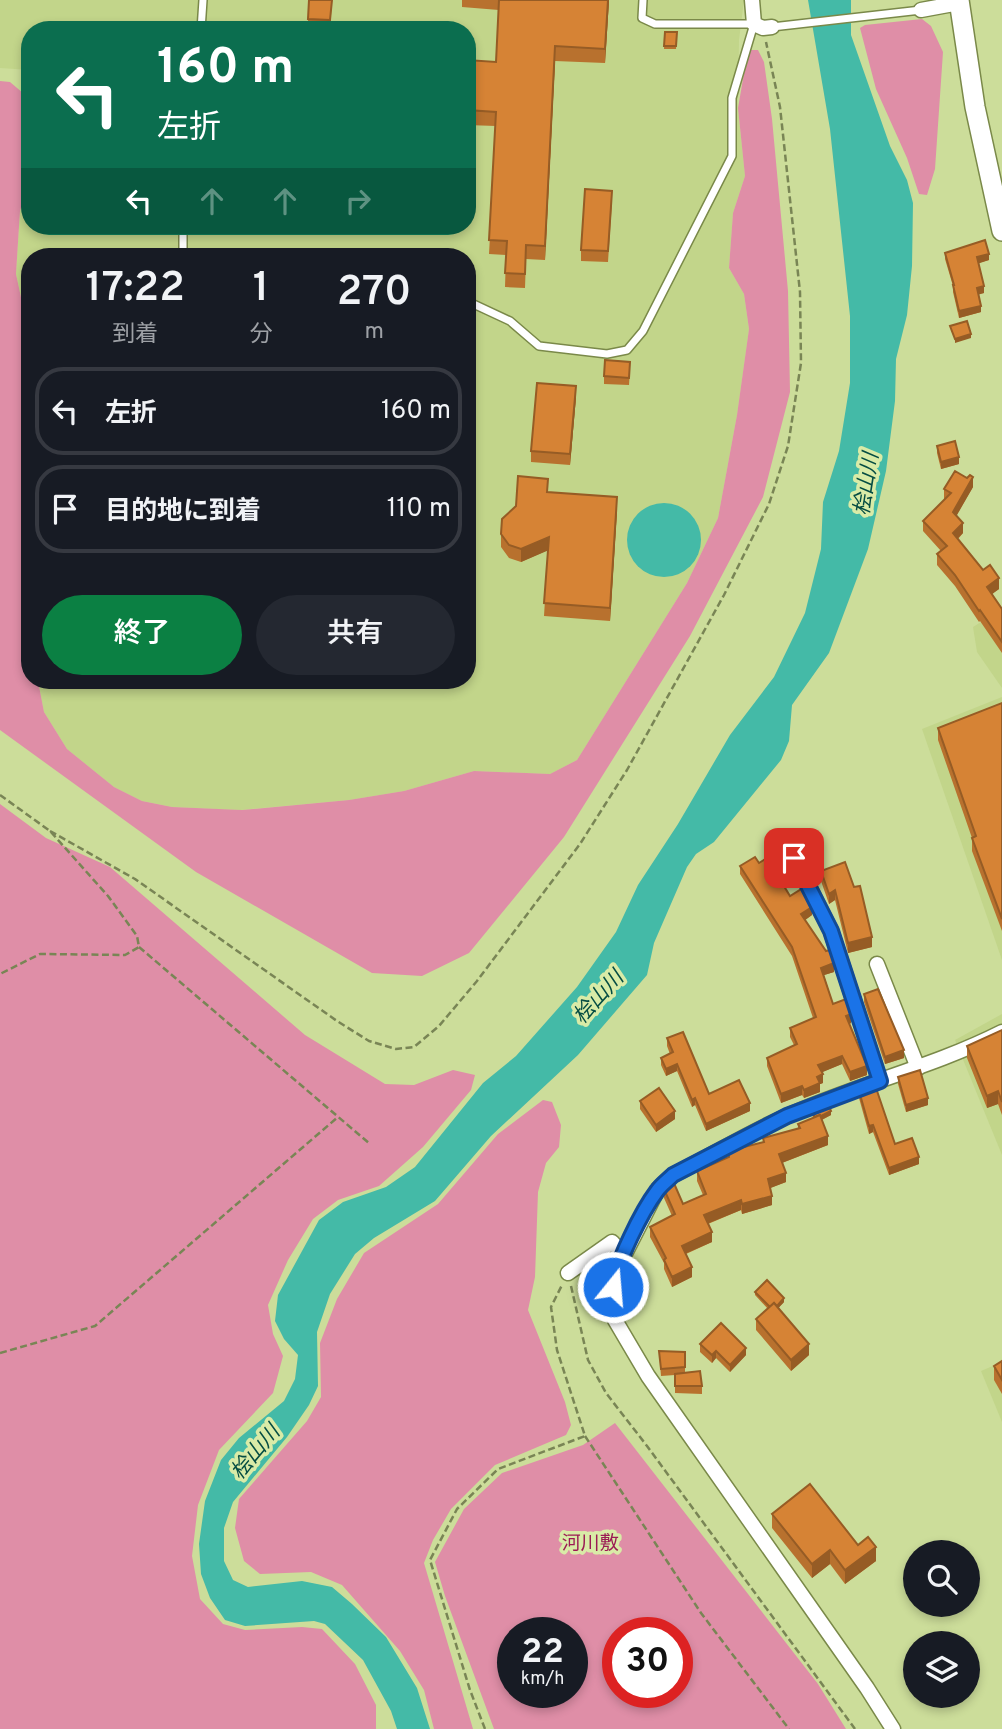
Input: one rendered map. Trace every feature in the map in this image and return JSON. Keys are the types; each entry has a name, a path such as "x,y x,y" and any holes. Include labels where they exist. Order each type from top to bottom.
{"street":[{"path":"752,0 763,26"},
{"path":"921,10 959,1 975,107 1002,231"},
{"path":"794,858 831,931 880,1081"},
{"path":"877,964 918,1068"},
{"path":"893,1729 836,1643 648,1376 615,1320 612,1301 615,1273 657,1189 673,1175 787,1116 969,1049 1002,1032"},
{"path":"568,1273 612,1242 623,1254"}],"lane":[{"path":"202,21 203,0"},
{"path":"643,0 642,18 655,24 763,26 921,10"},
{"path":"476,304 510,321 539,346 607,354 627,349 643,331 732,156 732,98 763,26"}],"path":[{"path":"0,795 50,831 135,879 369,1041 396,1049 415,1047 439,1026 477,981 572,855 621,781 724,595 769,504 788,446 802,363 800,292 780,107 763,26"},
{"path":"50,831 108,896 137,936 139,947 370,1144"},
{"path":"0,974 40,954 125,955 139,947"},
{"path":"0,1353 95,1326 338,1117"},
{"path":"568,1273 551,1307 557,1350 585,1436 701,1614 789,1729"},
{"path":"568,1273 588,1360 606,1393 648,1446 855,1729"},
{"path":"485,1729 470,1690 430,1560 457,1509 498,1469 585,1436"}],"shaded area":[{"path":"0,0 744,0 739,40 738,108 745,176 733,213 729,268 744,294 749,329 718,518 687,583 577,760 550,774 474,771 404,791 349,800 241,810 172,807 142,801 114,787 67,749 44,712 40,689 476,689 476,248 21,248 21,297 16,274 21,208 21,235 476,235 476,21 21,21 21,69 0,68"},
{"path":"1002,609 1002,688 977,652 973,627"},
{"path":"1002,697 1002,960 922,729"},
{"path":"1002,1014 1002,1155 955,1040"},
{"path":"1002,1362 1002,1422 981,1371"}],"green space":[{"path":"922,19 931,26 943,52 935,169 927,195 919,194 907,158 876,89 860,28 865,25"},
{"path":"748,50 758,50 764,62 772,119 788,291 790,392 763,497 690,636 564,837 469,953 422,976 372,973 196,872 0,730 0,81 10,82 21,91 21,208 16,274 21,297 21,689 40,689 44,712 67,749 114,787 142,801 172,807 242,810 349,800 404,791 474,771 550,774 577,760 687,583 718,518 749,329 744,294 729,268 733,213 745,176 738,108"},
{"path":"0,804 46,838 110,867 305,1035 385,1084 414,1085 453,1070 475,1075 471,1090 423,1147 379,1186 338,1200 313,1219 288,1260 268,1305 273,1334 283,1356 273,1393 219,1450 198,1505 192,1556 200,1599 223,1624 245,1630 302,1627 322,1629 355,1664 376,1705 376,1729 0,1729"},
{"path":"543,1100 552,1102 561,1125 559,1147 546,1163 538,1192 535,1277 528,1310 565,1402 571,1425 566,1435 495,1465 451,1509 433,1540 424,1563 473,1729 434,1729 424,1690 400,1651 342,1585 311,1572 260,1574 244,1561 235,1528 239,1499 307,1421 321,1397 320,1343 337,1299 364,1253 438,1204 498,1134"},
{"name":"河川敷","path":"615,1423 818,1684 846,1729 494,1729 435,1562 464,1509 502,1473 583,1445"}],"water":[{"name":"桧山川","path":"808,0 851,0 851,35 890,146 907,180 913,203 912,266 907,315 896,359 895,401 886,471 868,549 829,653 792,705 789,741 781,760 714,842 696,854 687,867 654,943 647,975 578,1055 491,1136 435,1201 374,1238 355,1254 330,1294 317,1332 318,1386 309,1405 287,1437 233,1502 224,1528 224,1561 233,1580 248,1587 302,1581 332,1587 386,1637 417,1688 430,1729 397,1729 391,1711 363,1660 325,1624 314,1621 245,1626 225,1620 210,1598 201,1574 199,1544 205,1501 221,1460 239,1438 284,1401 295,1379 298,1355 284,1339 275,1321 278,1295 319,1220 343,1202 386,1187 415,1167 483,1083 516,1056 577,987 616,932 638,885 678,824 730,735 774,677 805,613 821,549 823,502 839,451 850,383 850,316 830,129"},
{"path":"664,503 678,506 690,514 698,526 701,540 698,554 690,566 678,574 664,577 650,574 638,566 630,554 627,540 630,526 638,514 650,506"}],"building":[{"path":"309,0 332,0 330,20 308,19"},
{"path":"499,0 608,0 605,49 555,46 545,246 526,245 525,274 505,273 507,241 489,240 496,112 476,111 476,61 496,62"},
{"path":"665,32 677,32 676,46 664,46"},
{"path":"585,189 612,191 608,251 581,250"},
{"path":"985,240 989,254 977,257 984,286 977,288 981,306 959,311 945,253"},
{"path":"967,321 971,334 955,339 950,326"},
{"path":"605,360 630,362 629,378 604,376"},
{"path":"537,383 576,386 570,454 531,451"},
{"path":"955,441 959,457 941,462 937,446"},
{"path":"955,471 967,478 970,475 973,477 953,512 963,523 953,533 983,570 990,565 999,578 987,587 1002,609 1002,642 937,554 947,546 923,521 951,493 944,489"},
{"path":"518,476 548,479 547,492 617,497 610,608 544,603 549,537 521,549 509,545 501,534 502,519 516,506"},
{"path":"1002,703 1002,919 972,838 976,836 938,728"},
{"path":"755,857 759,863 767,858 790,896 803,888 812,907 801,914 826,951 830,950 834,963 821,968 833,1004 846,999 851,1014 846,1016 867,1066 850,1072 842,1056 818,1065 823,1074 817,1077 820,1083 804,1090 802,1086 781,1094 767,1058 797,1044 790,1028 816,1017 792,947 740,866"},
{"path":"845,862 854,887 860,886 872,937 848,943 835,890 829,894 821,871"},
{"path":"878,989 904,1050 885,1057 864,994"},
{"path":"1002,1030 1002,1102 998,1091 987,1096 967,1046"},
{"path":"683,1032 709,1094 739,1080 750,1103 706,1124 695,1098 692,1100 677,1064 666,1069 661,1058 673,1052 667,1038"},
{"path":"920,1070 928,1098 906,1105 898,1077"},
{"path":"875,1085 895,1144 912,1138 919,1157 889,1168 873,1125 869,1126 859,1091"},
{"path":"659,1088 675,1111 656,1125 640,1101"},
{"path":"829,1106 831,1111 821,1116 815,1117 812,1112"},
{"path":"820,1115 828,1136 779,1154 786,1173 768,1179 772,1196 742,1204 741,1200 704,1215 712,1232 682,1246 692,1267 672,1277 664,1260 666,1258 650,1227 675,1214 664,1189 666,1185 673,1181 683,1204 706,1194 697,1171 729,1157 728,1151 764,1142 763,1138 800,1128 798,1124"},
{"path":"767,1280 784,1298 777,1306 774,1303 770,1307 755,1292"},
{"path":"774,1303 809,1344 791,1360 756,1319"},
{"path":"721,1323 746,1348 730,1365 716,1351 712,1355 700,1344"},
{"path":"659,1351 685,1352 685,1367 661,1369"},
{"path":"1002,1361 1002,1380 994,1366"},
{"path":"700,1371 702,1386 675,1386 675,1374"},
{"path":"810,1484 858,1545 868,1537 876,1547 845,1570 830,1550 812,1564 772,1514"}],"route":[{"path":"613,1287 615,1273 623,1254 657,1189 673,1175 787,1116 880,1081 831,931 794,858"}]}
